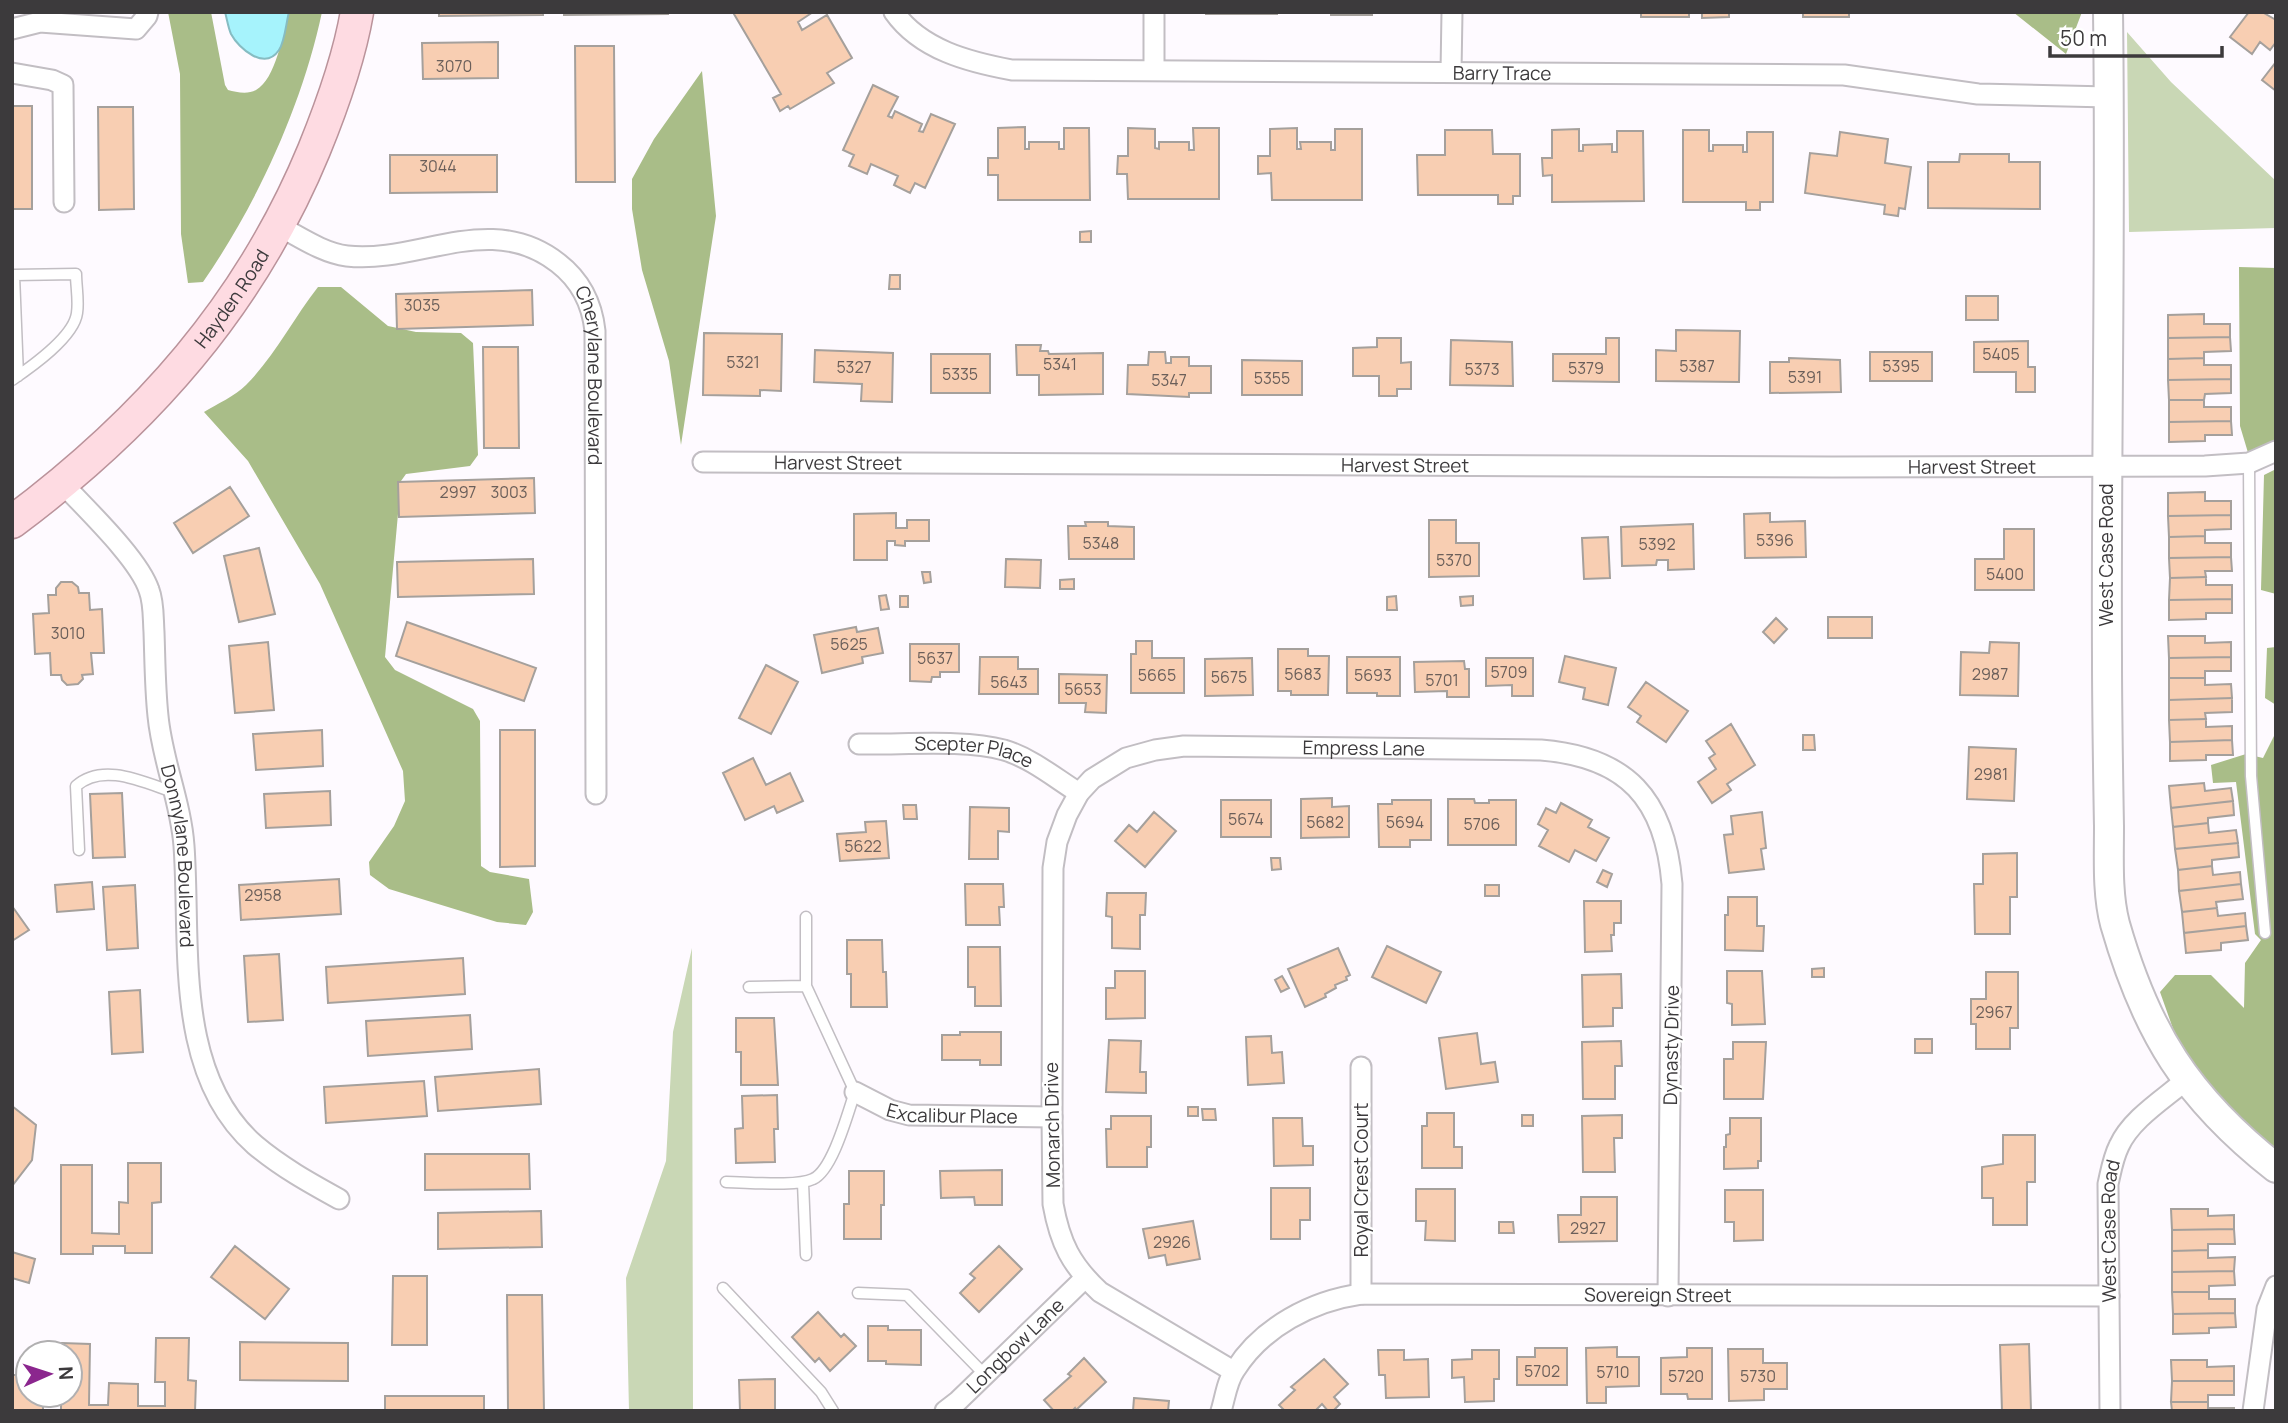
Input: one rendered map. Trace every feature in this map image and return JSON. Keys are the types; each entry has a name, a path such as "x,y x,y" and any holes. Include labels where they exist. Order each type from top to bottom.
{"main road":[{"name":"Hayden Road","path":"12,522 63,484 106,445 192,356 231,304 279,226 302,178 330,108 357,12"},
{"name":"West Case Road","path":"2108,12 2108,822 2114,920 2132,977 2170,1057 2211,1110 2247,1145 2276,1168"}],"street":[{"path":"12,29 40,22 136,29 148,16 148,12"},
{"path":"1154,12 1154,70"},
{"path":"1451,72 1452,12"},
{"name":"Barry Trace","path":"899,19 937,48 974,63 1012,70 1844,75 1978,94 2109,97"},
{"path":"12,73 51,80 63,85 64,202"},
{"name":"Cherylane Boulevard","path":"279,226 332,254 348,256 380,255 481,238 525,245 549,256 565,268 587,298 593,312 595,331 596,794"},
{"path":"2249,463 2276,451"},
{"name":"Harvest Street","path":"703,462 1832,467 2205,466 2249,463"},
{"name":"Donnylane Boulevard","path":"63,484 139,571 150,591 158,715 184,844 192,1009 199,1051 206,1072 223,1107 246,1136 290,1171 339,1199"},
{"name":"Scepter Place","path":"859,744 963,745 1003,750 1023,758 1079,793"},
{"name":"Empress Lane","path":"1079,793 1091,779 1109,767 1126,758 1155,750 1184,746 1303,746 1560,751 1613,769 1631,782 1646,801"},
{"name":"Monarch Drive","path":"1079,793 1057,842 1053,868 1052,1118 1054,1204 1058,1231 1064,1247 1085,1278 1100,1292 1233,1371"},
{"name":"Dynasty Drive","path":"1646,801 1667,841 1672,884 1668,1296"},
{"name":"Royal Crest Court","path":"1360,1067 1361,1294"},
{"name":"West Case Road","path":"2110,1411 2108,1184 2113,1161 2120,1143 2133,1126 2186,1080"},
{"name":"Excalibur Place","path":"855,1092 890,1110 909,1115 1052,1118"},
{"name":"Longbow Lane","path":"945,1411 1085,1278"},
{"path":"2253,1411 2267,1309 2276,1286"},
{"name":"Sovereign Street","path":"1233,1371 1279,1324 1305,1310 1343,1296 1361,1294 2109,1296"},
{"path":"1221,1411 1233,1371"}],"lane":[{"path":"76,274 77,315 66,333 43,359 15,378 14,275 76,274"},
{"path":"2249,463 2250,776 2265,933"},
{"path":"79,850 76,786 84,780 97,775 115,775 174,792"},
{"path":"726,1182 803,1183 817,1178 837,1146 855,1092 806,986 806,917"},
{"path":"749,987 806,986"},
{"path":"803,1183 806,1255"},
{"path":"723,1288 821,1392 834,1411"},
{"path":"859,1293 907,1295 985,1375"}],"green space":[{"path":"168,12 211,12 225,85 228,90 245,93 256,90 269,76 278,55 289,12 322,12 303,83 275,153 242,220 203,282 188,283 181,234 180,74"},
{"path":"2013,12 2082,12 2066,54"},
{"path":"2127,32 2171,82 2276,181 2276,228 2129,232"},
{"path":"702,71 716,216 681,445 669,361 642,270 632,209 632,179 654,139"},
{"path":"2239,267 2276,268 2276,442 2249,456 2240,426"},
{"path":"318,287 341,287 388,326 416,332 461,333 473,343 478,455 470,466 406,474 401,481 385,657 395,670 473,709 480,721 481,866 490,872 529,879 533,912 526,925 497,922 389,889 370,875 369,862 394,826 405,801 403,771 320,584 248,461 204,412 246,385"},
{"path":"2276,469 2276,594 2261,590 2264,475"},
{"path":"2276,647 2276,705 2265,698 2267,648"},
{"path":"2276,732 2276,1150 2240,1127 2182,1054 2160,992 2175,975 2211,975 2244,1008 2245,963 2261,940 2255,934 2236,782 2213,783 2211,765 2246,754 2263,758"},
{"path":"692,948 693,1411 629,1411 626,1278 666,1161 673,1032"}],"water":[{"path":"225,12 289,12 279,50 267,58 260,58 246,51 231,34"}],"building":[{"path":"439,12 543,12 543,15 439,16"},
{"path":"564,12 668,12 668,14 564,15"},
{"path":"813,12 798,22 802,30 827,15 852,58 827,73 834,83 790,109 788,106 780,111 773,98 781,94 734,14"},
{"path":"1277,12 1277,14 1206,14"},
{"path":"1331,12 1372,12 1372,15 1331,15"},
{"path":"1641,12 1689,12 1689,17 1641,17"},
{"path":"1702,12 1729,12 1729,17 1702,18"},
{"path":"1803,12 1849,12 1849,17 1803,17"},
{"path":"2249,12 2262,12 2276,20 2276,42 2270,50 2260,42 2252,54 2230,37"},
{"path":"498,42 498,78 423,79 422,43"},
{"path":"575,46 614,46 615,182 576,182"},
{"path":"2276,62 2276,91 2262,80"},
{"path":"873,85 898,97 888,116 892,118 895,111 922,124 919,131 923,132 931,114 955,124 925,188 915,183 910,193 894,185 898,176 871,164 867,174 849,166 854,155 843,150"},
{"path":"12,106 32,106 32,209 12,209"},
{"path":"98,107 133,107 134,209 99,210"},
{"path":"1025,127 1025,149 1029,149 1029,142 1059,142 1059,149 1064,149 1064,128 1089,128 1090,200 998,200 998,175 988,175 988,158 998,158 998,128"},
{"path":"1128,128 1155,129 1155,148 1159,149 1159,142 1189,142 1189,150 1194,150 1193,128 1219,128 1219,199 1128,199 1127,174 1117,174 1118,156 1128,156"},
{"path":"1297,128 1297,149 1301,149 1300,142 1331,142 1331,150 1335,150 1335,129 1362,129 1362,200 1272,200 1271,173 1258,174 1258,156 1270,156 1270,129"},
{"path":"1579,129 1579,151 1583,151 1583,145 1612,144 1612,152 1617,152 1617,131 1643,131 1644,201 1552,202 1552,175 1543,176 1542,158 1552,158 1552,130"},
{"path":"1445,130 1492,130 1493,154 1520,154 1520,196 1513,196 1513,204 1498,204 1498,195 1418,195 1417,155 1445,155"},
{"path":"1683,130 1709,130 1709,151 1713,151 1713,145 1743,145 1743,152 1747,152 1747,132 1773,132 1773,202 1760,202 1760,210 1746,210 1746,202 1683,202"},
{"path":"1840,132 1888,139 1885,163 1911,167 1905,209 1899,208 1898,216 1884,214 1885,205 1805,193 1810,153 1837,156"},
{"path":"1960,154 2009,154 2009,162 2040,162 2040,209 1928,208 1928,162 1959,162"},
{"path":"390,155 497,155 497,192 390,193"},
{"path":"1091,231 1091,242 1080,242 1080,232"},
{"path":"890,275 900,275 900,289 889,289"},
{"path":"532,290 533,325 397,329 396,294"},
{"path":"1966,296 1998,296 1998,320 1966,320"},
{"path":"2204,314 2204,324 2230,324 2230,337 2168,338 2168,315"},
{"path":"1676,330 1740,331 1739,382 1656,381 1656,350 1676,351"},
{"path":"704,333 782,334 781,391 760,390 760,396 703,395"},
{"path":"2230,337 2231,351 2204,352 2204,358 2168,359 2168,338"},
{"path":"1377,338 1401,338 1401,363 1411,362 1411,389 1397,389 1397,396 1379,396 1379,376 1353,376 1353,348 1377,347"},
{"path":"1606,338 1619,338 1619,382 1553,381 1553,354 1606,354"},
{"path":"1451,340 1512,342 1513,386 1450,385"},
{"path":"2028,341 2028,367 2035,367 2035,392 2016,392 2016,372 1974,372 1974,342"},
{"path":"1016,345 1041,345 1040,351 1048,351 1049,354 1103,353 1103,394 1039,395 1039,375 1017,375"},
{"path":"483,347 518,347 519,448 484,448"},
{"path":"815,350 893,353 892,402 861,401 862,384 814,382"},
{"path":"1149,352 1165,352 1166,363 1171,363 1171,357 1189,357 1189,366 1211,366 1211,393 1189,393 1189,397 1127,394 1128,365 1148,365"},
{"path":"1870,352 1932,352 1932,381 1870,381"},
{"path":"931,354 990,354 990,393 931,393"},
{"path":"1789,358 1840,360 1841,392 1770,393 1770,362 1789,362"},
{"path":"2204,358 2204,365 2231,365 2231,379 2168,380 2168,359"},
{"path":"1242,360 1302,361 1302,395 1242,395"},
{"path":"2231,379 2231,393 2205,394 2204,400 2169,400 2168,380"},
{"path":"2169,400 2204,400 2204,407 2231,407 2231,421 2169,422"},
{"path":"2231,421 2232,435 2205,435 2205,441 2169,442 2169,422"},
{"path":"534,478 535,513 399,517 398,482"},
{"path":"230,487 249,516 193,553 174,523"},
{"path":"2205,492 2205,501 2231,501 2231,515 2168,516 2168,493"},
{"path":"896,513 896,528 907,528 907,520 929,520 929,541 905,541 905,546 895,545 895,541 887,541 887,560 854,560 854,514"},
{"path":"1770,513 1770,522 1805,521 1806,557 1745,558 1744,514"},
{"path":"2231,515 2231,529 2205,530 2205,536 2169,537 2168,516"},
{"path":"1429,520 1456,520 1456,543 1479,543 1479,576 1429,577"},
{"path":"1085,522 1108,522 1108,526 1134,527 1134,559 1069,559 1068,526 1086,526"},
{"path":"1693,524 1694,569 1668,570 1668,560 1657,560 1656,565 1622,566 1621,527"},
{"path":"2004,529 2034,529 2034,590 1975,590 1975,559 2004,559"},
{"path":"2205,536 2205,543 2231,543 2231,557 2169,558 2169,537"},
{"path":"1608,537 1610,578 1584,579 1582,538"},
{"path":"259,548 275,614 239,622 224,556"},
{"path":"2231,557 2232,571 2205,571 2206,577 2170,578 2169,558"},
{"path":"533,559 534,594 398,597 397,562"},
{"path":"1006,559 1041,560 1040,588 1005,587"},
{"path":"922,572 930,572 931,582 924,583"},
{"path":"2206,577 2206,585 2232,585 2232,599 2169,600 2170,578"},
{"path":"1074,579 1074,589 1060,589 1060,580"},
{"path":"61,582 72,582 78,587 79,593 89,593 90,610 102,609 104,653 91,653 93,674 82,675 83,679 78,684 67,685 61,675 51,675 50,653 35,654 33,614 49,613 48,595 56,595 56,588"},
{"path":"886,595 889,609 881,610 879,596"},
{"path":"900,596 908,596 908,607 900,607"},
{"path":"1396,596 1397,610 1387,610 1387,597"},
{"path":"1473,596 1473,605 1461,606 1460,597"},
{"path":"2232,599 2232,613 2206,613 2206,619 2169,620 2169,600"},
{"path":"1828,617 1872,617 1872,638 1828,638"},
{"path":"1776,618 1787,629 1774,643 1763,632"},
{"path":"407,622 536,668 524,701 396,656"},
{"path":"856,627 857,632 878,628 883,653 862,657 863,663 822,673 814,635"},
{"path":"2168,636 2205,636 2205,643 2231,642 2231,657 2169,658"},
{"path":"1136,641 1152,641 1152,658 1184,658 1184,693 1131,693 1131,654 1136,654"},
{"path":"268,642 274,710 235,713 229,646"},
{"path":"1990,642 2019,643 2018,696 1960,695 1961,652 1989,653"},
{"path":"910,644 959,644 959,672 940,672 940,677 932,677 931,682 910,681"},
{"path":"1278,649 1308,649 1308,656 1329,656 1328,695 1291,695 1291,691 1278,691"},
{"path":"1565,656 1616,668 1608,705 1583,699 1585,688 1559,682"},
{"path":"980,657 1018,657 1018,669 1038,669 1038,694 979,694"},
{"path":"1347,657 1400,657 1400,696 1347,693"},
{"path":"2231,657 2231,671 2205,671 2205,678 2169,678 2169,658"},
{"path":"1252,658 1253,695 1205,696 1205,659"},
{"path":"1486,658 1533,658 1533,696 1512,696 1512,685 1486,686"},
{"path":"1464,661 1465,669 1469,669 1469,697 1447,697 1447,691 1415,692 1414,662"},
{"path":"766,665 798,682 771,734 739,718"},
{"path":"1059,674 1107,675 1106,713 1085,712 1086,703 1059,703"},
{"path":"2169,678 2205,678 2205,685 2231,684 2232,698 2169,700"},
{"path":"1646,682 1688,711 1666,742 1637,722 1641,716 1628,707"},
{"path":"2232,698 2232,712 2205,713 2206,719 2169,720 2169,700"},
{"path":"2206,719 2206,727 2232,726 2232,740 2170,742 2169,720"},
{"path":"1731,724 1755,765 1727,784 1731,790 1712,803 1698,782 1716,769 1709,758 1715,754 1706,741"},
{"path":"322,730 323,766 256,770 253,734"},
{"path":"500,730 535,730 535,866 500,867"},
{"path":"1803,735 1814,735 1815,750 1803,750"},
{"path":"2232,740 2233,755 2206,755 2206,760 2170,761 2170,742"},
{"path":"1969,747 2016,749 2014,801 1967,799"},
{"path":"753,758 766,785 790,773 803,801 777,813 774,806 745,820 723,773"},
{"path":"2204,783 2205,791 2231,788 2233,801 2171,808 2169,786"},
{"path":"330,791 331,825 266,828 264,794"},
{"path":"122,793 125,857 93,858 90,794"},
{"path":"1332,798 1332,807 1349,806 1349,837 1301,838 1301,799"},
{"path":"1448,799 1474,799 1475,803 1516,800 1516,845 1448,845"},
{"path":"1221,800 1271,800 1271,837 1221,837"},
{"path":"1392,800 1431,800 1431,840 1410,840 1410,847 1379,847 1378,804 1392,804"},
{"path":"2233,801 2234,815 2208,818 2208,823 2173,827 2171,808"},
{"path":"1561,803 1592,820 1588,827 1609,838 1596,861 1575,850 1569,862 1539,846 1548,830 1538,824 1546,808 1556,813"},
{"path":"903,805 916,805 917,819 904,819"},
{"path":"970,807 1009,808 1009,832 998,831 998,859 969,859"},
{"path":"1154,812 1176,831 1145,867 1115,841 1129,825 1137,832"},
{"path":"1762,812 1766,848 1761,849 1764,869 1729,873 1724,835 1733,834 1731,816"},
{"path":"886,821 889,858 840,861 837,834 866,832 865,822"},
{"path":"2208,823 2209,833 2236,830 2238,843 2175,849 2173,827"},
{"path":"2238,843 2239,857 2212,860 2212,866 2178,870 2175,849"},
{"path":"2017,853 2017,897 2010,897 2010,934 1975,934 1974,884 1983,884 1983,854"},
{"path":"1271,858 1280,858 1281,869 1272,870"},
{"path":"2212,866 2213,875 2240,872 2241,884 2179,891 2178,870"},
{"path":"1603,870 1612,874 1607,887 1597,882"},
{"path":"339,879 341,914 241,920 239,885"},
{"path":"92,882 94,909 57,912 55,885"},
{"path":"965,884 1003,884 1004,907 999,907 1000,925 966,925"},
{"path":"2241,884 2243,899 2216,902 2217,908 2182,912 2179,891"},
{"path":"135,885 138,948 107,950 103,887"},
{"path":"1485,885 1499,885 1499,896 1485,896"},
{"path":"1107,893 1146,893 1145,915 1140,915 1140,949 1112,948 1112,917 1106,916"},
{"path":"1728,897 1757,897 1757,926 1764,926 1763,951 1725,950"},
{"path":"1584,901 1621,901 1621,923 1614,923 1614,935 1611,935 1612,951 1585,952"},
{"path":"12,906 29,930 12,941"},
{"path":"2217,908 2218,916 2245,913 2246,926 2184,933 2182,912"},
{"path":"2246,926 2248,940 2221,943 2221,950 2186,953 2184,933"},
{"path":"847,940 882,940 887,1007 851,1007"},
{"path":"1387,946 1441,972 1426,1003 1372,977"},
{"path":"968,947 1000,947 1001,1006 975,1006 975,987 968,987"},
{"path":"1338,948 1350,975 1346,977 1347,980 1335,985 1336,988 1325,994 1326,997 1305,1007 1288,969"},
{"path":"279,954 283,1020 248,1022 244,956"},
{"path":"463,958 465,994 328,1003 326,967"},
{"path":"1824,968 1824,977 1812,977 1812,969"},
{"path":"1115,971 1145,971 1145,1018 1106,1019 1106,988 1115,988"},
{"path":"1727,971 1762,971 1765,1024 1732,1025 1732,1004 1727,1003"},
{"path":"1986,972 2018,972 2018,1028 2010,1028 2010,1049 1976,1049 1976,1024 1971,1024 1971,999 1986,999"},
{"path":"1621,974 1622,1008 1613,1008 1613,1026 1583,1027 1582,975"},
{"path":"1282,976 1289,988 1281,992 1275,980"},
{"path":"140,990 143,1052 112,1054 109,992"},
{"path":"470,1015 472,1049 368,1056 366,1021"},
{"path":"736,1018 774,1018 778,1085 741,1085 741,1052 736,1052"},
{"path":"960,1032 1001,1032 1001,1065 980,1065 980,1060 942,1060 942,1035 960,1035"},
{"path":"1477,1033 1481,1064 1495,1062 1498,1082 1446,1089 1439,1038"},
{"path":"1271,1036 1272,1053 1282,1052 1284,1083 1248,1085 1246,1037"},
{"path":"1915,1039 1932,1039 1932,1053 1915,1053"},
{"path":"1109,1040 1141,1041 1140,1072 1146,1072 1146,1093 1106,1092"},
{"path":"1621,1041 1622,1066 1615,1066 1615,1099 1583,1099 1582,1042"},
{"path":"1733,1042 1766,1042 1763,1099 1724,1099 1724,1059 1733,1059"},
{"path":"539,1069 541,1104 438,1111 435,1077"},
{"path":"424,1081 427,1116 326,1123 324,1087"},
{"path":"777,1095 775,1162 736,1163 735,1129 743,1128 742,1096"},
{"path":"12,1106 36,1125 32,1160 12,1186"},
{"path":"1188,1107 1198,1107 1198,1116 1188,1116"},
{"path":"1202,1109 1215,1109 1216,1120 1203,1120"},
{"path":"1427,1113 1454,1113 1454,1147 1462,1147 1462,1168 1422,1168 1422,1126 1427,1126"},
{"path":"1522,1115 1533,1115 1533,1126 1522,1126"},
{"path":"1622,1115 1622,1138 1614,1138 1615,1172 1583,1172 1582,1116"},
{"path":"1111,1116 1151,1116 1151,1147 1147,1147 1147,1167 1107,1167 1106,1129 1111,1129"},
{"path":"1273,1118 1302,1118 1303,1146 1313,1146 1313,1165 1274,1166"},
{"path":"1730,1118 1761,1118 1761,1161 1758,1161 1758,1168 1724,1169 1724,1147 1726,1135 1730,1134"},
{"path":"2003,1135 2035,1135 2035,1182 2027,1182 2027,1225 1993,1225 1993,1198 1982,1198 1982,1167 2003,1164"},
{"path":"425,1154 529,1154 530,1189 425,1190"},
{"path":"128,1163 161,1163 161,1202 152,1203 152,1253 125,1253 125,1246 93,1246 93,1254 61,1254 61,1165 92,1165 92,1233 119,1234 119,1202 128,1203"},
{"path":"1002,1170 1002,1205 975,1205 974,1197 941,1198 940,1171"},
{"path":"849,1171 884,1171 881,1239 844,1239 844,1204 849,1204"},
{"path":"1271,1188 1310,1188 1310,1220 1300,1220 1300,1239 1271,1239"},
{"path":"1416,1189 1455,1189 1455,1241 1425,1240 1426,1221 1416,1221"},
{"path":"1725,1190 1763,1190 1763,1240 1734,1241 1734,1222 1725,1222"},
{"path":"1581,1197 1617,1197 1617,1241 1559,1242 1558,1215 1581,1215"},
{"path":"2171,1209 2208,1209 2208,1216 2234,1215 2234,1229 2172,1230"},
{"path":"541,1211 542,1247 438,1249 438,1213"},
{"path":"1193,1221 1200,1259 1167,1265 1165,1255 1149,1258 1143,1229"},
{"path":"1499,1222 1513,1222 1514,1233 1499,1233"},
{"path":"2234,1229 2235,1244 2208,1244 2208,1250 2172,1251 2172,1230"},
{"path":"235,1246 289,1289 265,1319 211,1277"},
{"path":"999,1246 1022,1269 979,1312 960,1293 975,1278 970,1274"},
{"path":"2208,1250 2208,1258 2235,1257 2234,1271 2172,1272 2172,1251"},
{"path":"12,1252 35,1259 29,1283 12,1278"},
{"path":"2234,1271 2235,1285 2209,1286 2209,1292 2172,1292 2172,1272"},
{"path":"393,1276 427,1276 427,1345 392,1345"},
{"path":"2172,1292 2209,1292 2209,1299 2235,1299 2235,1313 2173,1314"},
{"path":"507,1295 542,1295 544,1411 508,1411"},
{"path":"818,1312 841,1337 844,1334 856,1346 830,1371 819,1358 815,1362 792,1337"},
{"path":"2235,1313 2236,1327 2209,1328 2209,1333 2173,1334 2173,1314"},
{"path":"868,1326 888,1326 888,1330 921,1330 921,1365 868,1361"},
{"path":"156,1338 189,1338 188,1380 196,1381 195,1411 61,1411 84,1409 84,1344 90,1344 89,1405 108,1405 109,1383 138,1384 138,1406 165,1406 165,1382 155,1382"},
{"path":"240,1342 348,1343 348,1381 240,1380"},
{"path":"2029,1344 2031,1411 2002,1411 2000,1345"},
{"path":"1617,1347 1617,1357 1639,1357 1639,1386 1606,1387 1606,1403 1587,1403 1586,1348"},
{"path":"1535,1348 1567,1348 1567,1385 1517,1385 1517,1357 1535,1357"},
{"path":"1687,1348 1712,1348 1712,1399 1688,1399 1687,1394 1661,1394 1661,1358 1687,1357"},
{"path":"1728,1349 1763,1349 1763,1363 1787,1363 1787,1389 1764,1389 1764,1400 1729,1401"},
{"path":"1378,1350 1404,1350 1404,1360 1428,1359 1429,1397 1386,1398 1385,1375 1379,1375"},
{"path":"1472,1350 1499,1350 1499,1379 1494,1379 1494,1401 1465,1402 1464,1377 1452,1378 1452,1360 1472,1359"},
{"path":"1084,1358 1106,1382 1076,1410 1054,1411 1044,1400 1071,1376 1068,1374"},
{"path":"1324,1359 1348,1384 1334,1397 1340,1404 1333,1411 1328,1411 1322,1404 1315,1411 1285,1411 1279,1405 1295,1390 1291,1387"},
{"path":"2171,1360 2207,1360 2207,1367 2234,1366 2234,1381 2172,1381"},
{"path":"14,1375 14,1409 43,1411 12,1411"},
{"path":"775,1379 775,1411 740,1411 739,1380"},
{"path":"2172,1381 2234,1381 2234,1395 2208,1395 2208,1402 2171,1402"},
{"path":"385,1396 484,1396 484,1411 385,1411"},
{"path":"1134,1398 1169,1401 1168,1411 1133,1411"},
{"path":"2171,1402 2208,1402 2208,1408 2234,1408 2234,1411 2172,1411"}]}
